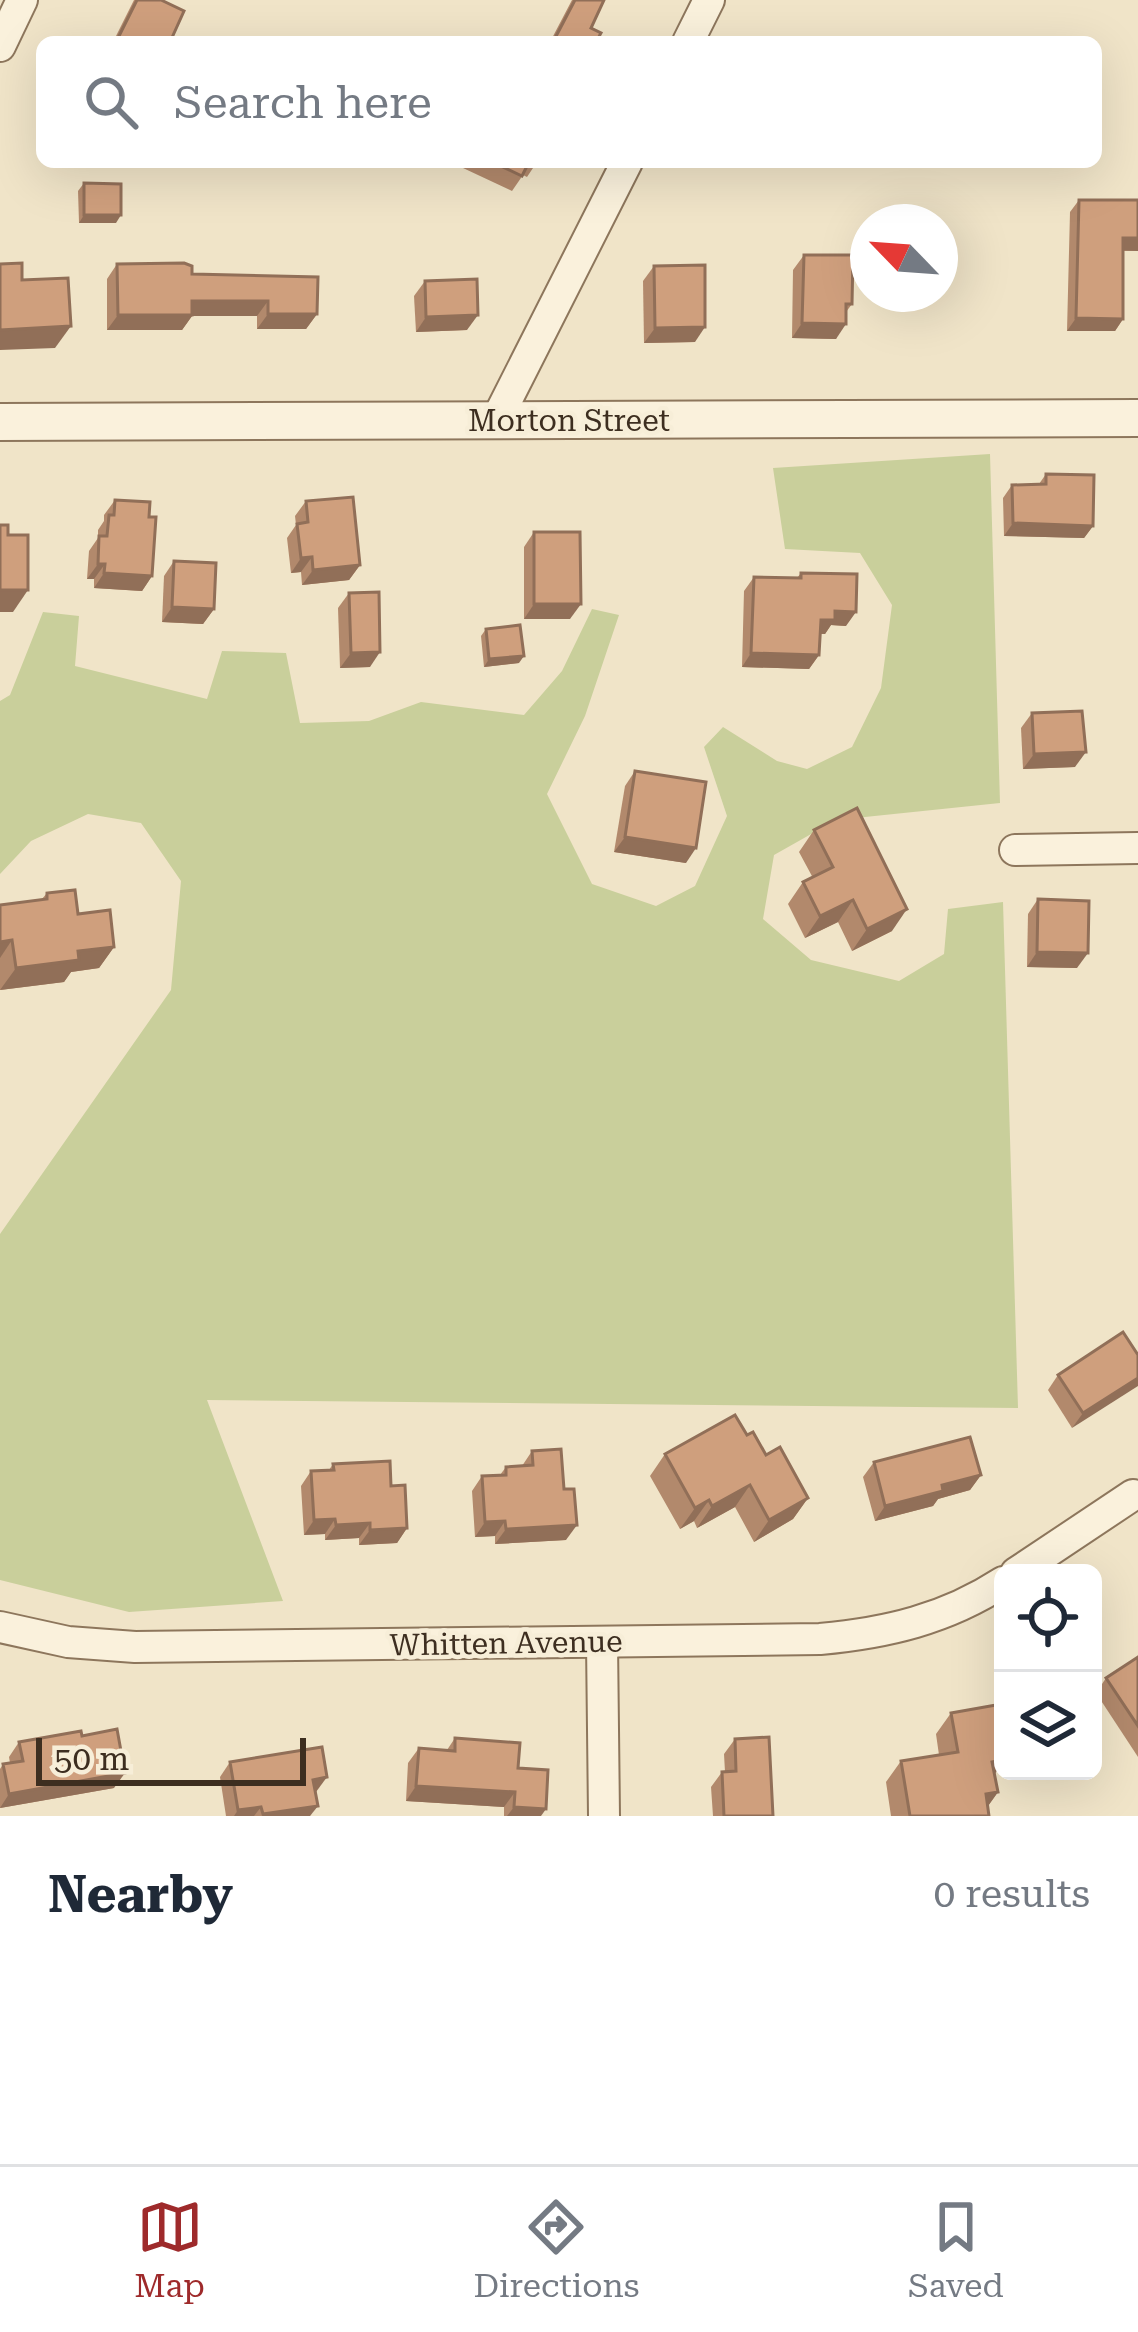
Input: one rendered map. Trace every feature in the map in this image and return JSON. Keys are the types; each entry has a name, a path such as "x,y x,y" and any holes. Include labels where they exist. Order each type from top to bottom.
{"street":[{"path":"0,46 22,0"},
{"path":"691,36 709,0"},
{"path":"496,421 624,168"},
{"name":"Morton Street","path":"0,422 1138,418"},
{"path":"1016,850 1138,848"},
{"path":"1030,1564 1136,1496"},
{"name":"Whitten Avenue","path":"0,1627 68,1642 135,1647 861,1635 944,1614 994,1587"},
{"path":"602,1642 604,1816"}],"green space":[{"path":"990,454 1000,803 836,820 774,855 763,919 811,960 899,981 944,954 948,909 1003,902 1018,1408 207,1400 283,1601 129,1612 0,1580 0,1234 171,990 181,881 141,823 88,814 31,841 0,874 0,701 10,695 43,612 79,616 75,666 207,699 222,651 286,653 300,723 369,721 421,702 524,715 562,671 592,609 619,615 585,716 547,794 592,884 656,906 695,886 727,816 704,747 723,727 777,761 807,769 852,747 881,688 892,605 860,553 785,549 773,468"}],"building":[{"path":"137,0 161,0 184,11 173,36 119,36"},
{"path":"575,0 604,0 591,28 599,36 556,36"},
{"path":"84,183 121,184 121,215 84,215"},
{"path":"1079,200 1138,200 1138,238 1123,238 1123,319 1076,318"},
{"path":"804,255 850,255 846,324 802,323"},
{"path":"22,263 22,280 68,278 71,326 0,330 0,264"},
{"path":"117,264 192,266 192,274 318,277 317,314 268,314 268,301 192,301 192,315 118,315"},
{"path":"705,265 705,327 655,328 654,266"},
{"path":"477,279 478,315 426,317 425,281"},
{"path":"1046,474 1094,475 1093,526 1013,523 1012,485 1046,484"},
{"path":"353,497 360,565 313,570 312,557 301,558 297,524 308,522 306,501"},
{"path":"115,500 150,502 149,517 156,517 152,576 104,573 105,564 98,564 99,536 107,536"},
{"path":"0,525 8,525 8,535 28,535 28,590 0,590"},
{"path":"534,532 580,532 581,604 534,604"},
{"path":"174,561 216,563 214,609 172,607"},
{"path":"801,573 857,574 856,612 835,611 835,620 821,620 819,655 751,653 754,577 801,578"},
{"path":"379,592 380,652 351,653 349,593"},
{"path":"520,625 524,656 489,659 486,629"},
{"path":"1082,711 1086,752 1034,754 1032,713"},
{"path":"635,771 706,782 696,848 625,837"},
{"path":"857,808 907,909 867,929 853,900 820,916 803,882 833,867 814,830"},
{"path":"75,890 78,914 110,910 114,947 78,951 79,960 16,968 12,940 0,942 0,905"},
{"path":"1038,899 1089,901 1088,953 1037,952"},
{"path":"1123,1332 1138,1355 1138,1378 1083,1413 1058,1375"},
{"path":"735,1415 747,1435 753,1432 766,1455 780,1447 808,1498 769,1520 750,1485 712,1506 709,1500 695,1508 665,1454"},
{"path":"970,1437 981,1475 885,1506 874,1462"},
{"path":"561,1449 564,1489 574,1489 577,1525 506,1529 505,1521 485,1522 482,1476 506,1475 506,1467 533,1465 532,1451"},
{"path":"390,1461 391,1486 405,1485 407,1528 370,1530 370,1523 336,1525 335,1519 314,1520 311,1471 334,1470 333,1464"},
{"path":"1138,1657 1138,1726 1106,1678"},
{"path":"994,1705 992,1762 998,1792 986,1794 989,1816 910,1816 901,1761 958,1752 951,1713"},
{"path":"117,1729 125,1773 9,1794 3,1764 23,1761 19,1742"},
{"path":"769,1737 773,1816 724,1816 722,1772 736,1771 735,1739"},
{"path":"455,1738 520,1743 518,1768 548,1770 546,1809 514,1807 515,1792 416,1786 419,1748 455,1751"},
{"path":"322,1747 327,1777 313,1780 318,1806 263,1814 261,1807 238,1810 230,1762"}]}
